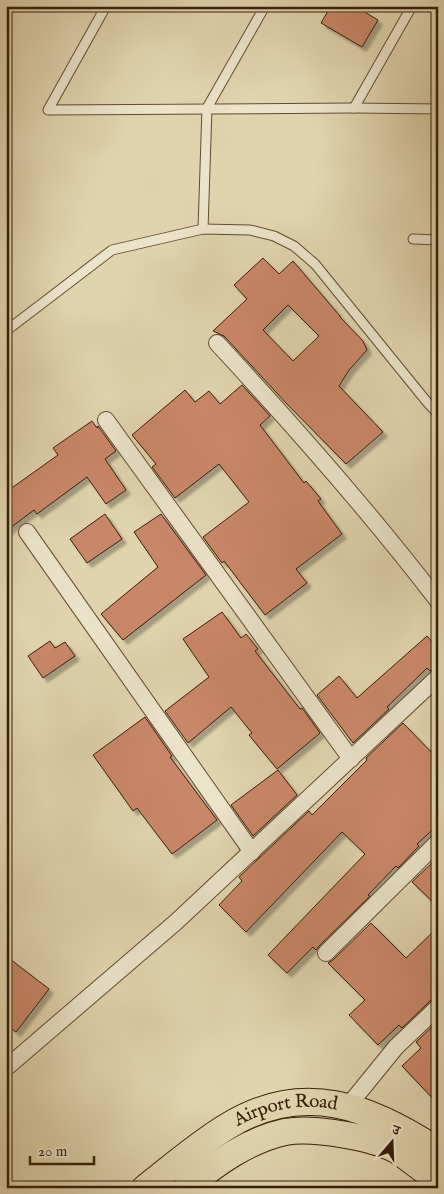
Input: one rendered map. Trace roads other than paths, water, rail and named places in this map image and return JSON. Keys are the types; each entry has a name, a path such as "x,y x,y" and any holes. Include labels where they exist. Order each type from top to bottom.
{"main road":[{"name":"Airport Road","path":"145,1188 229,1125 263,1109 290,1103 316,1101 348,1106 409,1132 438,1151"},
{"name":"Airport Road","path":"186,1188 214,1165 249,1145 286,1132 331,1132 371,1141 396,1150 438,1181"}],"street":[{"path":"217,343 331,469 407,560 438,601"},
{"path":"106,420 351,759"},
{"path":"28,532 252,852"},
{"path":"6,1068 176,922 351,759 436,683"},
{"path":"326,953 438,842"},
{"path":"348,1106 396,1047 438,1007"}],"lane":[{"path":"106,6 48,110 207,108 438,109"},
{"path":"203,229 207,108 266,6"},
{"path":"354,108 412,6"},
{"path":"6,331 112,250 203,229 250,230 274,236 294,246 315,264 438,414"},
{"path":"413,239 438,240"}]}
